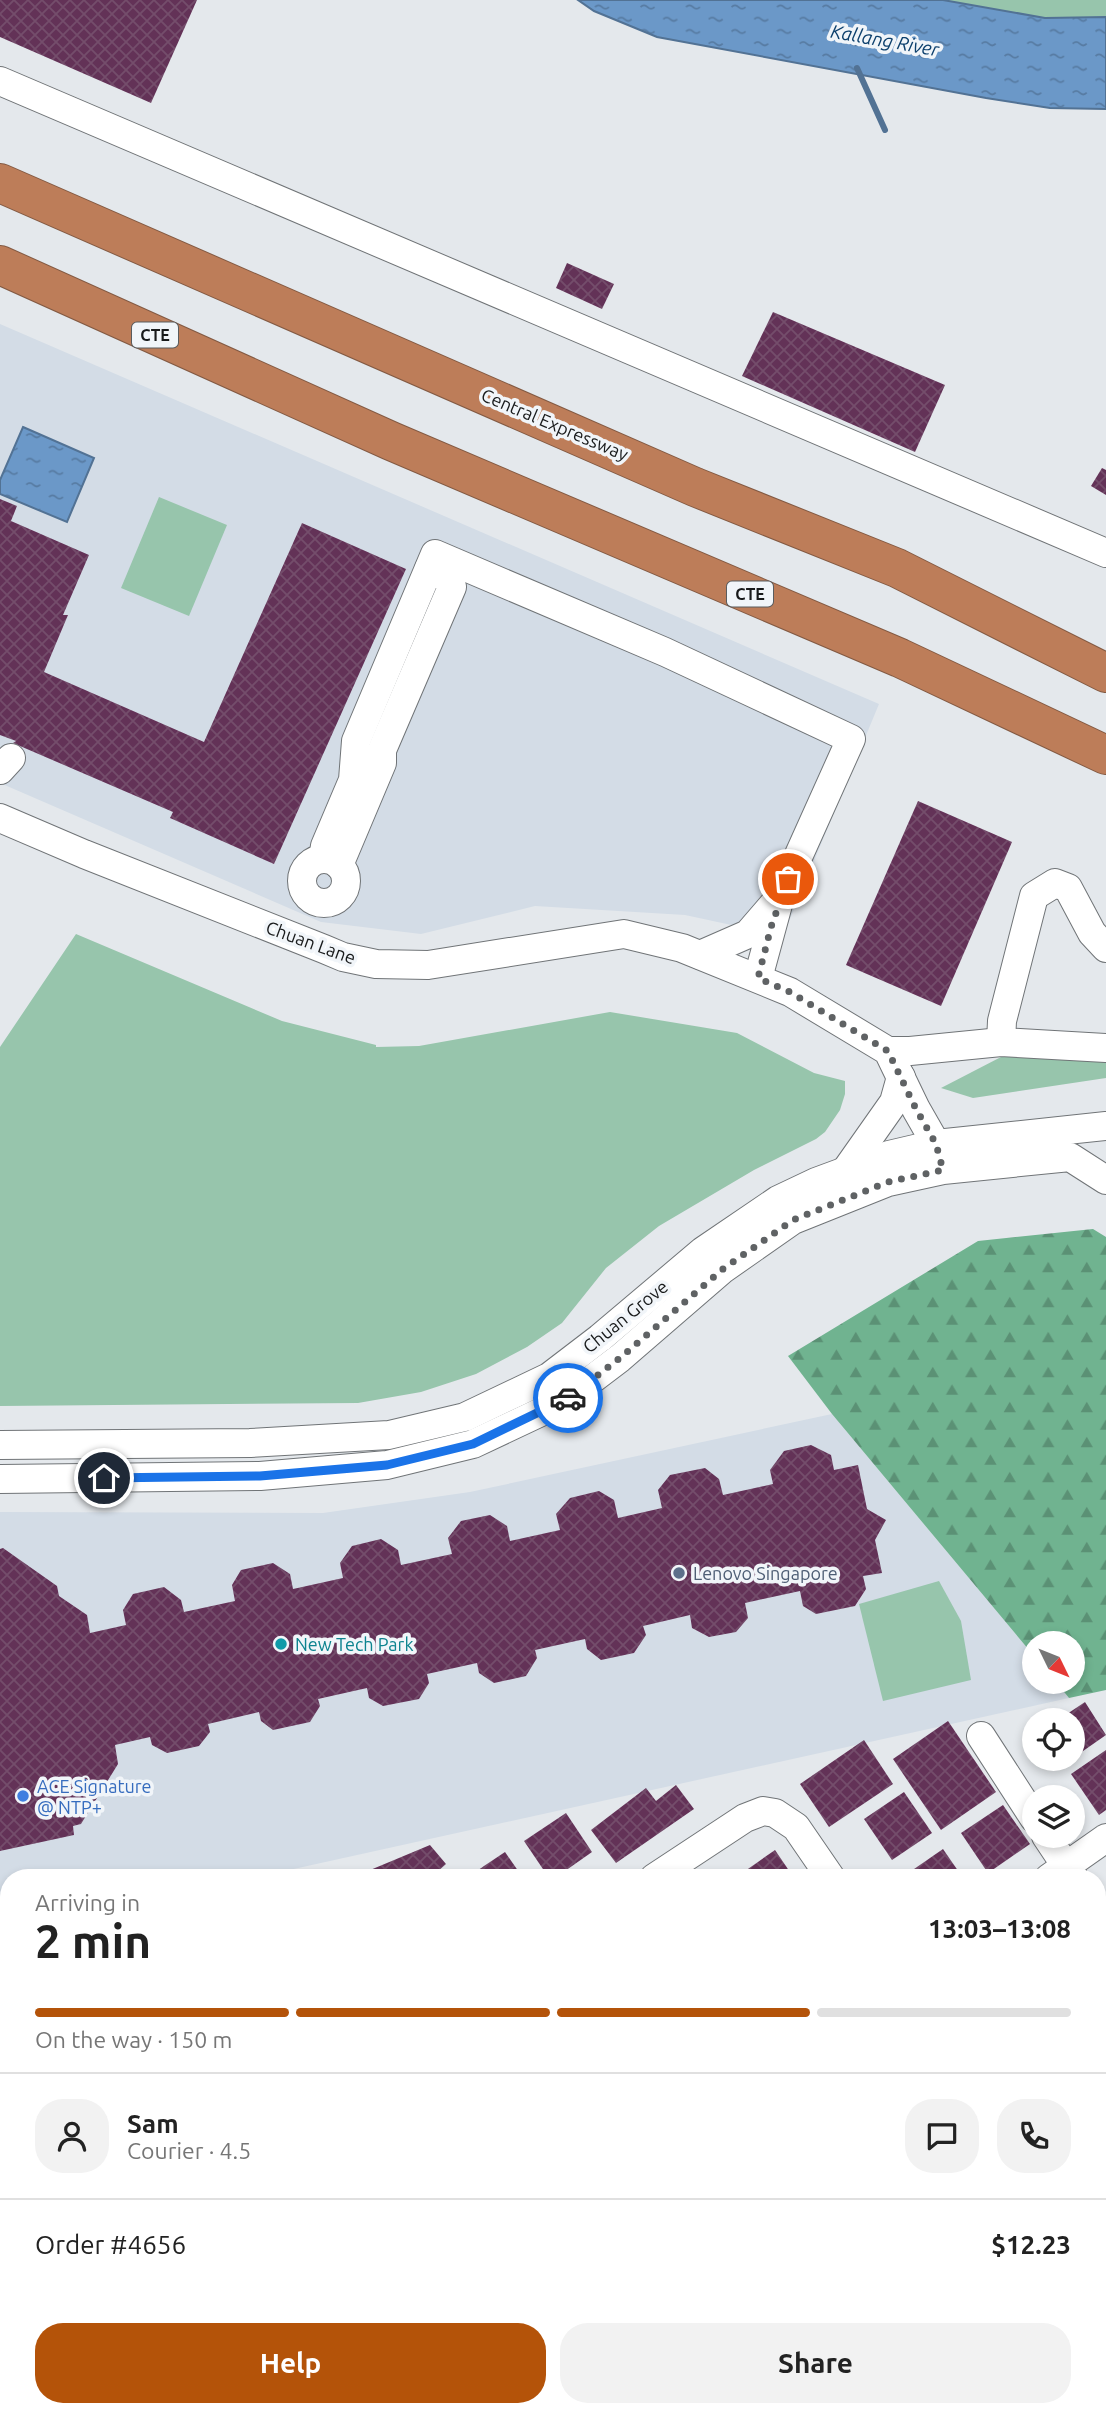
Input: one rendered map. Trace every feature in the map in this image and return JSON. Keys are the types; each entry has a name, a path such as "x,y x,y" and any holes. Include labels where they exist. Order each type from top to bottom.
{"highway":[{"name":"Central Expressway","path":"0,183 695,486 897,568 1106,673"},
{"name":"CTE","path":"0,265 391,441 900,658 1106,755"}],"street":[{"path":"0,81 1106,553"},
{"path":"331,862 325,846 353,780 356,741 435,554 665,652 851,738 780,897 758,978"},
{"name":"Chuan Lane","path":"0,817 84,854 343,957 376,964 428,965 624,934 682,948 790,992 888,1051"},
{"path":"1001,1042 1002,1021 1034,896 1055,883 1068,888 1092,933 1106,948"},
{"path":"700,955 748,934 780,897"},
{"path":"939,1157 888,1051 1001,1042 1106,1048"},
{"path":"844,1172 894,1102 901,1077"},
{"name":"Chuan Grove","path":"0,1479 260,1476 387,1465 473,1444 562,1402 620,1358 723,1269 793,1220 888,1182 939,1157 1106,1126"},
{"name":"Chuan Grove","path":"0,1446 250,1443 389,1435 466,1417 549,1377 600,1338 703,1251 778,1200 816,1182 889,1155 1070,1157 1106,1180"},
{"path":"981,1736 1022,1799"},
{"path":"668,1869 745,1818 763,1811 775,1813 796,1826 825,1869"},
{"path":"1069,1869 1106,1838"},
{"path":"1051,1848 1061,1869"}],"shaded area":[{"path":"0,324 879,704 783,936 685,915 535,906 421,934 321,922 0,783"},
{"path":"832,1414 1022,1642 1022,1694 1066,1694 1069,1698 294,1869 0,1869 0,1512 323,1513 470,1492"}],"green space":[{"path":"936,0 1106,0 1106,17 1045,18"},
{"path":"159,497 227,525 189,616 121,588"},
{"path":"76,934 282,1021 376,1047 419,1046 610,1012 737,1033 814,1073 845,1081 845,1094 840,1110 825,1132 816,1139 754,1170 659,1226 606,1268 562,1323 527,1347 476,1374 421,1392 358,1403 0,1406 0,1047"},
{"path":"1106,1049 1106,1078 973,1098 941,1088 1001,1057"},
{"path":"1093,1229 1106,1237 1106,1690 1069,1698 1066,1694 1085,1694 1085,1631 1022,1631 1022,1642 832,1414 788,1356 978,1241"},
{"path":"939,1581 961,1621 971,1680 883,1701 859,1604"}],"water":[{"name":"Kallang River","path":"578,0 943,0 1045,18 1106,17 1106,109 1050,108 986,98 657,37 594,11"},
{"path":"23,427 94,458 67,522 0,494 0,480"}],"building":[{"path":"0,0 197,0 151,103 0,37"},
{"path":"567,263 614,284 602,309 556,288"},
{"path":"773,312 945,385 915,452 742,376"},
{"path":"1102,468 1106,470 1106,495 1091,486"},
{"path":"0,499 17,506 11,521 89,555 63,615 68,615 44,672 204,742 302,523 406,569 274,864 170,818 173,812 0,735"},
{"path":"918,801 1012,842 941,1006 846,965"},
{"name":"New Tech Park","path":"811,1445 831,1455 834,1470 858,1465 867,1509 886,1520 875,1540 882,1573 863,1576 866,1589 855,1606 816,1614 803,1606 800,1591 745,1603 748,1618 736,1632 709,1637 692,1628 690,1615 643,1626 646,1635 634,1653 601,1660 587,1649 585,1639 535,1650 537,1658 526,1676 494,1683 479,1673 477,1663 427,1674 429,1683 419,1699 383,1706 369,1698 367,1688 318,1699 320,1706 310,1722 273,1730 261,1721 259,1712 208,1724 210,1732 199,1746 167,1753 152,1745 150,1737 115,1745 118,1764 81,1824 73,1826 74,1835 0,1851 0,1549 3,1548 57,1586 59,1596 87,1615 90,1633 126,1625 123,1610 133,1594 164,1587 181,1600 184,1612 235,1601 232,1585 241,1570 273,1563 290,1574 293,1589 343,1578 340,1563 352,1546 381,1539 398,1550 401,1565 452,1554 448,1538 461,1521 490,1515 507,1526 510,1541 560,1530 556,1514 570,1498 599,1491 614,1500 618,1518 662,1508 658,1490 670,1475 705,1468 719,1479 723,1495 773,1484 770,1470 784,1451"},
{"path":"1085,1702 1106,1735 1085,1750 1085,1708 1076,1708"},
{"path":"948,1721 996,1792 941,1830 893,1759"},
{"path":"864,1740 893,1784 829,1827 800,1784"},
{"path":"1106,1750 1106,1810 1099,1815 1085,1794 1085,1785 1079,1785 1071,1774 1085,1771 1085,1764"},
{"path":"676,1785 694,1809 616,1863 591,1830 646,1788 656,1801"},
{"path":"904,1792 932,1833 892,1860 864,1819"},
{"path":"1003,1805 1022,1832 1022,1848 1024,1848 994,1869 985,1869 961,1833"},
{"path":"566,1813 592,1852 568,1869 543,1869 524,1841"},
{"path":"430,1845 446,1864 440,1869 373,1869"},
{"path":"943,1849 957,1869 914,1869"},
{"path":"775,1850 788,1869 748,1869"},
{"path":"505,1852 517,1869 480,1869"}],"waterway":[{"path":"857,68 885,130"}],"way so far":[{"path":"568,1398 620,1358 723,1269 793,1220 888,1182 943,1170 936,1144 888,1051 790,992 758,978 780,897 788,879"}],"place":[{"name":"Lenovo Singapore","path":"679,1573"},
{"name":"New Tech Park","path":"281,1644"},
{"name":"ACE Signature @ NTP+","path":"23,1796"}],"route":[{"path":"104,1478 260,1476 387,1465 473,1444 568,1398"}]}
